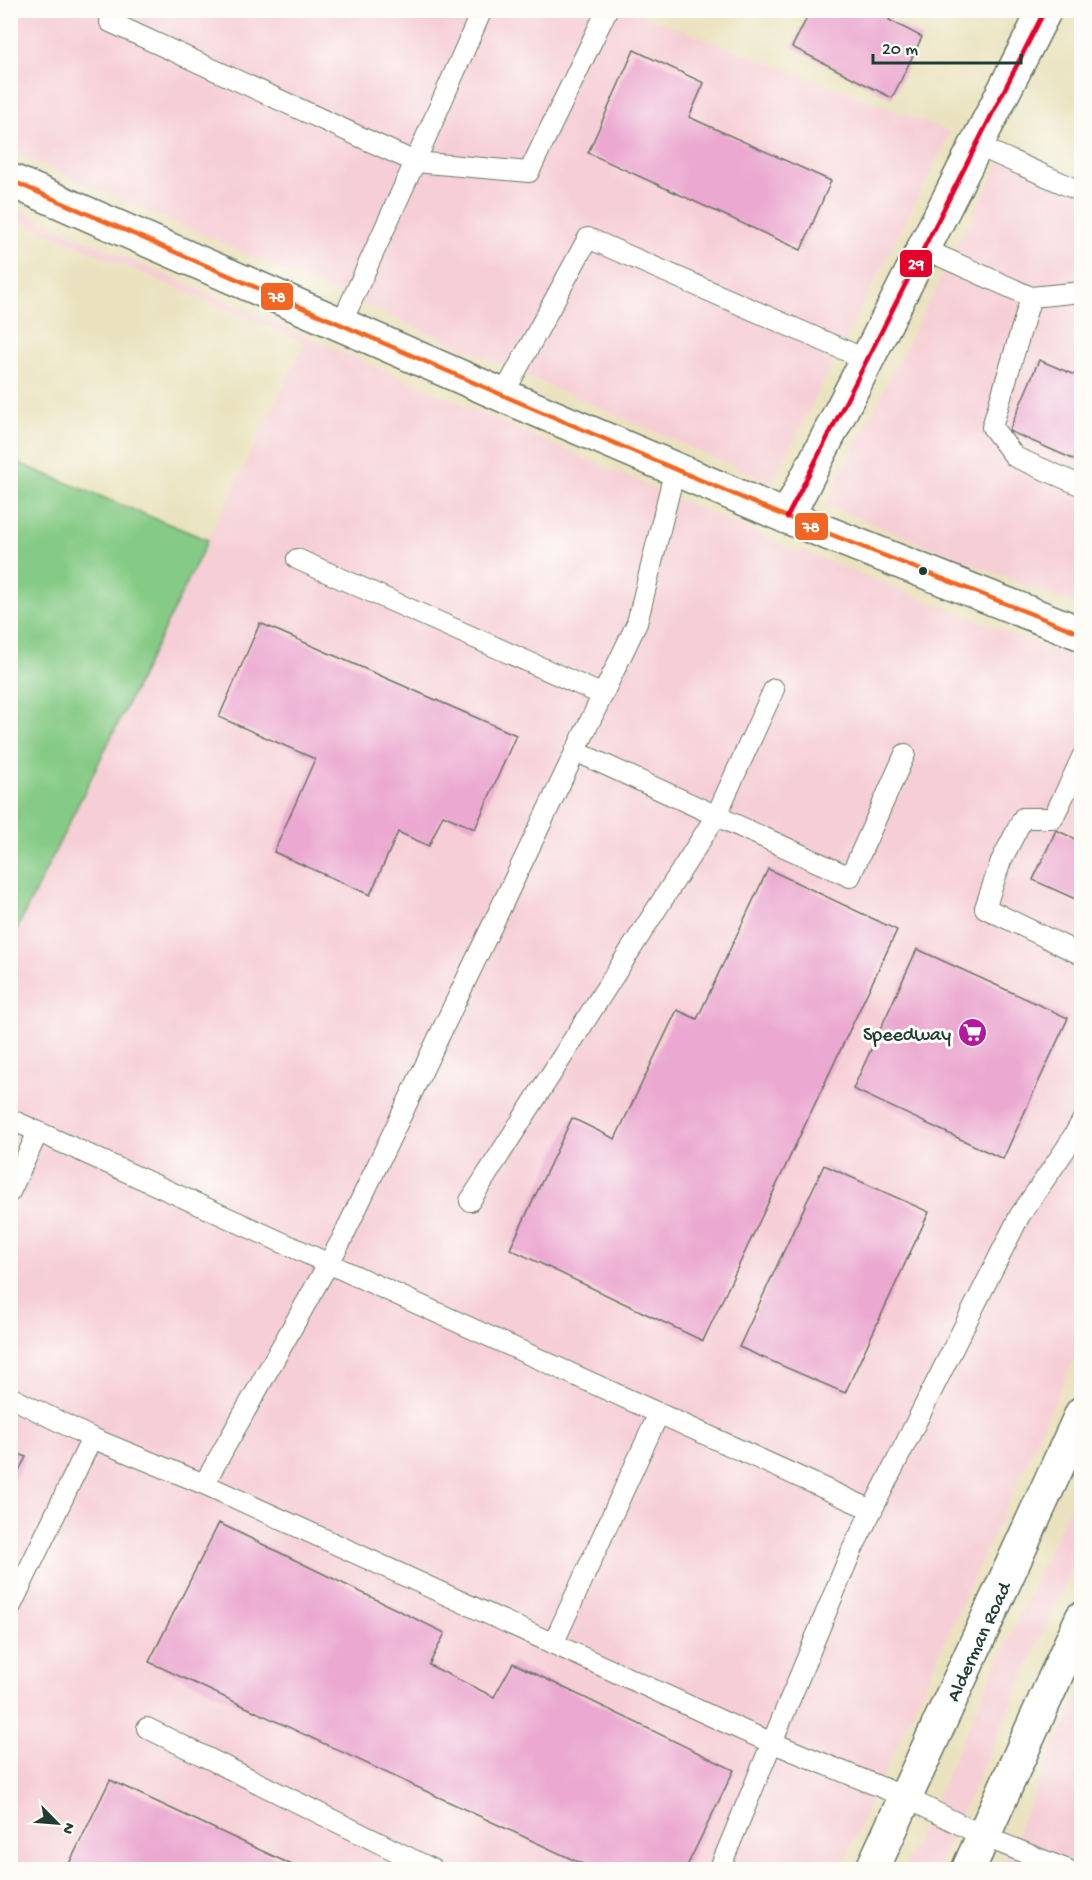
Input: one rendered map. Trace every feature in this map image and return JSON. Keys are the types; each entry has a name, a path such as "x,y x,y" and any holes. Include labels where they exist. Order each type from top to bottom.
{"main road":[{"path":"787,517 1045,10"},
{"path":"10,180 787,517 1082,634"},
{"name":"Alderman Road","path":"872,1869 1082,1413"},
{"path":"968,1869 1082,1618"}],"lane":[{"path":"340,324 482,10"},
{"path":"112,16 415,162 529,172 607,10"},
{"path":"976,145 1082,192"},
{"path":"503,395 588,238 867,360"},
{"path":"924,249 1032,297 1082,292"},
{"path":"1032,297 992,427 1014,457 1082,486"},
{"path":"204,1484 342,1241 637,623 675,469"},
{"path":"297,559 603,695"},
{"path":"470,1201 716,816 774,689"},
{"path":"575,751 850,877 905,754"},
{"path":"1082,757 1053,818 1023,818 1001,861 985,908 1082,955"},
{"path":"10,1119 872,1510"},
{"path":"719,1869 852,1550 1020,1215 1082,1121"},
{"path":"10,1192 38,1132"},
{"path":"10,1396 92,1438 204,1484 744,1731 905,1797 983,1836 1068,1869"},
{"path":"553,1644 659,1413"},
{"path":"10,1608 92,1438"},
{"path":"147,1728 434,1869"}],"shaded area":[{"path":"11,10 632,11 951,132 772,483 11,151"},
{"path":"1005,152 1081,181 1081,607 825,505"},
{"path":"11,207 801,553 803,551 1081,662 1081,1344 840,1869 11,1869 10,941 305,343 11,217"},
{"path":"1081,1481 1081,1549 937,1869 903,1870"},
{"path":"1081,1688 1081,1869 1000,1869"}],"green space":[{"path":"11,460 208,540 11,941"}],"building":[{"path":"811,10 894,10 889,20 922,37 892,98 792,47"},
{"path":"634,50 704,83 689,117 831,181 801,250 588,153"},
{"path":"1039,360 1082,378 1082,463 1009,431"},
{"path":"260,623 516,735 475,829 443,815 429,846 398,832 370,895 274,852 315,759 219,717"},
{"path":"1056,830 1082,842 1082,902 1033,880"},
{"path":"768,869 897,930 703,1341 510,1249 572,1118 615,1139 677,1010 697,1019"},
{"path":"917,949 1068,1018 1003,1159 853,1089"},
{"path":"824,1165 929,1212 845,1393 739,1347"},
{"path":"10,1449 26,1457 10,1487"},
{"path":"219,1523 445,1633 429,1665 494,1697 513,1663 734,1770 685,1870 595,1870 149,1662"},
{"path":"110,1780 303,1870 66,1870"}],"transit line":[{"name":"29","path":"787,517 1045,10"},
{"name":"78","path":"10,180 787,517 1082,634"}],"place":[{"name":"Speedway","path":"972,1033"}]}
